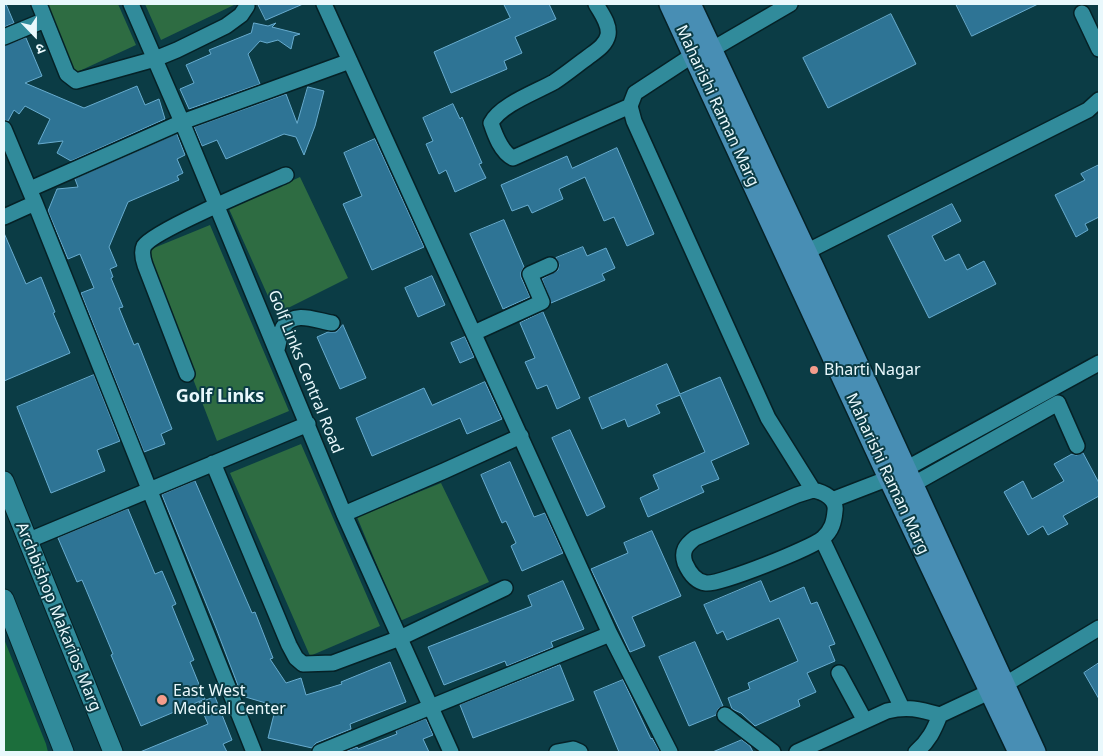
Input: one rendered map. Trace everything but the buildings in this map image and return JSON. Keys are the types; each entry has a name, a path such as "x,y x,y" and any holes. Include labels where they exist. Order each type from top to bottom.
{"main road":[{"name":"Maharishi Raman Marg","path":"670,4 702,52 806,252 902,477"},
{"name":"Maharishi Raman Marg","path":"690,4 702,52 902,477 997,688 1019,752"},
{"name":"Maharishi Raman Marg","path":"997,688 1035,752"}],"street":[{"path":"39,4 67,74 76,81 155,60 226,26 241,14 246,4"},
{"name":"Golf Links Central Road","path":"131,4 277,349 344,514 451,752"},
{"path":"324,4 610,634 670,752"},
{"path":"596,4 607,24 608,34 606,42 556,81 494,117 491,124 504,150 513,158 630,106"},
{"path":"790,4 702,52 635,93 630,106 634,121 768,418 813,490"},
{"path":"1082,13 1099,49"},
{"path":"4,37 45,20"},
{"path":"4,217 32,196 182,122 350,61"},
{"path":"806,252 1088,110 1099,100"},
{"path":"4,129 254,752"},
{"path":"187,374 144,265 142,255 144,246 154,238 217,206 286,175"},
{"path":"474,333 542,302 530,274 550,265"},
{"path":"277,349 284,326 294,319 304,317 332,323"},
{"path":"902,477 1099,363"},
{"path":"832,500 902,477 1058,404 1077,446"},
{"path":"26,541 308,424"},
{"path":"344,514 521,436"},
{"path":"213,463 289,645 296,658 303,664 333,664 400,638 505,588"},
{"name":"Archbishop Makarios Marg","path":"4,481 26,541 113,752"},
{"path":"813,490 824,493 832,500 836,508 832,528 822,539 740,575 707,584 697,580 687,568 683,556 685,545 695,538 813,490"},
{"path":"822,539 902,708"},
{"path":"4,599 64,752"},
{"path":"797,752 887,711 902,708 918,709 940,714 997,688 1099,628"},
{"path":"320,752 610,634"},
{"path":"839,674 866,721"},
{"path":"916,752 933,733 940,714"},
{"path":"725,715 772,752"},
{"path":"557,752 573,749 580,752"}],"green space":[{"path":"46,4 118,4 136,45 75,73"},
{"path":"145,4 236,4 161,40"},
{"path":"300,177 348,278 276,314 229,209"},
{"path":"210,225 289,411 217,441 144,252"},
{"path":"301,444 380,626 310,656 230,473"},
{"path":"441,483 489,582 400,621 357,517"},
{"path":"4,639 46,744 48,752 4,752"}],"place":[{"name":"Bharti Nagar","path":"814,370"},
{"name":"East West Medical Center","path":"162,700"}],"district":[{"name":"Golf Links","path":"220,397"}]}
